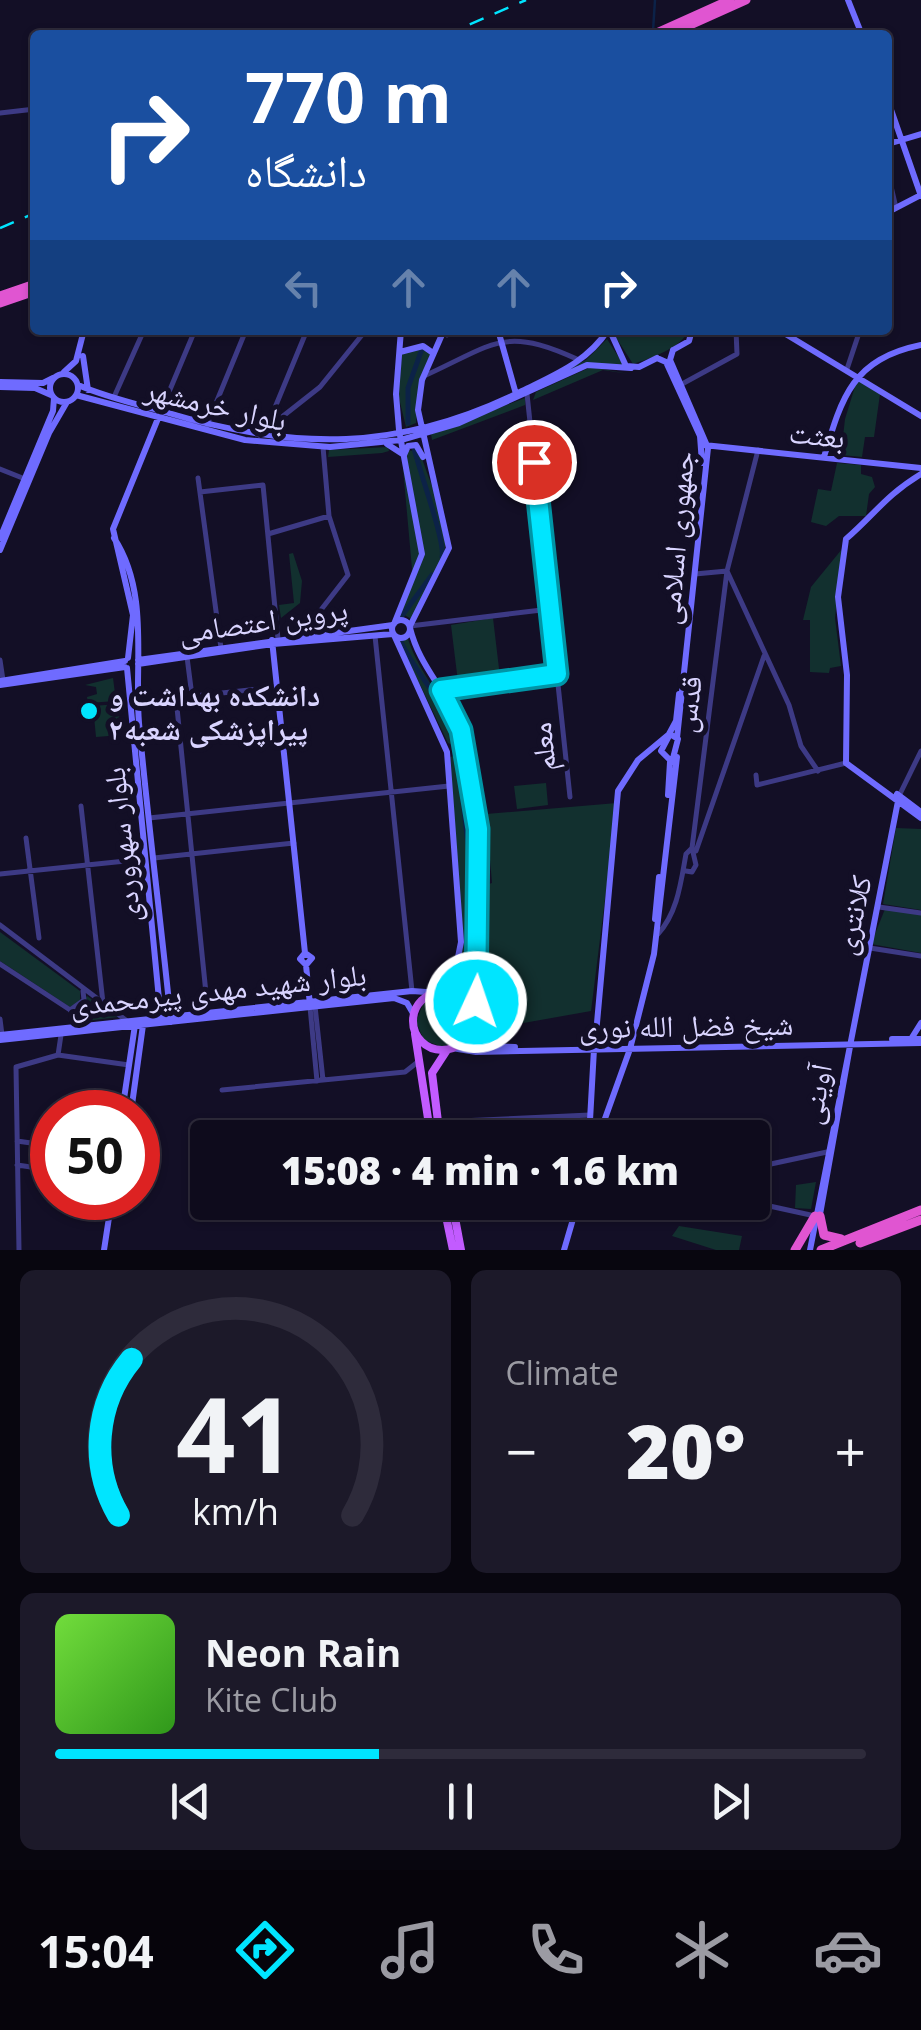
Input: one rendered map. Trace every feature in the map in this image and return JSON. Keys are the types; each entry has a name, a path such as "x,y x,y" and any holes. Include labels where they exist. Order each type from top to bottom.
{"highway":[{"path":"663,30 730,0"},
{"path":"679,30 746,0"},
{"path":"0,300 30,290"},
{"path":"852,1250 921,1210"},
{"path":"818,1216 824,1235 831,1240 883,1232"},
{"path":"796,1250 818,1216"},
{"path":"821,1250 921,1221"},
{"path":"838,1250 883,1232"}],"main road":[{"path":"848,0 860,30"},
{"path":"892,112 921,195 892,210"},
{"path":"892,143 921,134"},
{"path":"1,386 42,386 76,361 84,335"},
{"path":"0,550 58,413 76,395 85,335"},
{"path":"400,335 396,394 400,437 422,554 392,629 447,752 461,942 454,972 440,992 420,1002 414,1016 428,1120"},
{"path":"392,629 405,636 449,548 449,534 428,466 419,417 424,376 444,335"},
{"path":"500,335 520,390"},
{"name":"بلوار خرمشهر","path":"57,376 91,393 244,440 323,447 380,443 421,432 581,361 605,335"},
{"path":"611,335 630,368 673,350 690,335"},
{"path":"788,335 921,416"},
{"path":"824,457 846,392 878,361 921,345"},
{"path":"398,356 406,348 423,346 434,354"},
{"name":"جمهوری اسلامی","path":"671,736 695,574 705,449 670,360 673,350"},
{"path":"58,413 91,393 83,356"},
{"name":"جمهوری اسلامی","path":"657,358 666,362 705,449 677,716 671,736"},
{"name":"بلوار خرمشهر","path":"421,432 587,365 630,368"},
{"path":"0,538 53,411 57,376"},
{"path":"42,386 52,396 67,402"},
{"path":"396,394 404,427 415,426 419,417"},
{"name":"بلوار خرمشهر","path":"76,395 114,397 160,414 256,436 332,442 400,437"},
{"name":"بلوار سهروردی","path":"160,414 114,524 114,538 133,614 132,680 165,1016"},
{"path":"419,417 432,426"},
{"path":"380,443 396,446 404,455"},
{"path":"404,455 408,446 416,445 428,466"},
{"name":"بعثت","path":"705,449 758,450 921,471"},
{"path":"921,471 881,500 876,513 846,539 838,610 847,675 846,763 921,815"},
{"path":"392,629 404,621 410,627 420,663 455,715 465,750 478,842 474,994 467,1036 450,1049 432,1073 438,1120"},
{"name":"پروین اعتصامی","path":"132,660 187,657 274,641 392,629"},
{"name":"پروین اعتصامی","path":"1,682 315,635 392,629"},
{"path":"274,641 305,953 300,960 306,965 312,1005"},
{"name":"بلوار سهروردی","path":"132,680 149,818 149,859"},
{"path":"670,759 661,747 671,736"},
{"path":"604,1120 630,1046 656,933 671,736"},
{"path":"590,1120 618,792 638,760 671,736"},
{"path":"447,752 465,750"},
{"path":"638,760 653,755 670,759"},
{"name":"کلانتری","path":"850,1042 898,798"},
{"path":"410,991 412,999 407,1004 414,1016"},
{"name":"بلوار شهید مهدی پیرمحمدی","path":"1,1037 136,1026 165,1016 312,1005 410,991 440,992"},
{"path":"440,992 461,1000 481,1042 473,1044 476,1052"},
{"path":"474,994 484,1033 508,1047"},
{"name":"بلوار شهید مهدی پیرمحمدی","path":"165,1016 399,998 407,1004"},
{"path":"910,1041 921,1023"},
{"name":"بلوار شهید مهدی پیرمحمدی","path":"1,1037 81,1026 136,1026"},
{"path":"125,1090 136,1026"},
{"path":"132,1090 136,1026"},
{"path":"414,1030 427,1046 450,1049"},
{"name":"شیخ فضل الله نوری","path":"450,1049 476,1052 921,1041"},
{"name":"شیخ فضل الله نوری","path":"481,1042 508,1047 595,1047"},
{"name":"آوینی","path":"824,1179 850,1042"},
{"name":"آوینی","path":"811,1250 850,1042"},
{"path":"422,1079 426,1070 432,1073"},
{"path":"104,1250 109,1220"},
{"path":"449,1220 461,1250"},
{"path":"451,1220 453,1250"},
{"path":"564,1250 573,1220"}],"street":[{"path":"0,113 30,109"},
{"path":"114,397 142,335"},
{"path":"160,414 193,335"},
{"path":"207,424 244,335"},
{"path":"269,422 305,335"},
{"path":"256,436 320,387 362,335"},
{"path":"682,384 738,352 736,335"},
{"path":"846,369 858,335"},
{"path":"424,376 502,341 529,340 581,361"},
{"name":"معلم","path":"520,390 550,609 570,796"},
{"path":"315,635 315,619 348,575 329,516 323,447"},
{"name":"قدس","path":"694,850 727,571 758,450"},
{"path":"0,469 24,479"},
{"path":"198,478 221,648"},
{"path":"200,492 263,485 274,641"},
{"path":"268,534 329,516"},
{"path":"695,574 727,571 794,716 802,746 818,771"},
{"path":"410,627 550,609"},
{"path":"374,633 410,991"},
{"path":"686,872 695,868 694,850 764,654"},
{"path":"187,657 192,696"},
{"path":"0,660 1,682"},
{"path":"441,690 557,674"},
{"path":"208,1012 176,698 277,687"},
{"path":"898,798 921,751"},
{"path":"756,776 756,784 846,763"},
{"path":"149,818 449,786"},
{"path":"82,806 104,1003"},
{"path":"26,838 38,938"},
{"path":"0,874 294,843"},
{"path":"656,933 666,924 686,872 686,854 694,850"},
{"path":"878,906 921,913"},
{"path":"1,927 136,1026"},
{"path":"867,947 921,956"},
{"path":"0,964 83,1019 81,1026"},
{"path":"70,1010 84,1000 78,986"},
{"path":"312,1005 320,1080"},
{"path":"0,1020 1,1037"},
{"path":"58,1055 57,1040 62,1033"},
{"path":"19,1250 18,1064 58,1055 129,1065"},
{"path":"406,1072 419,1061"},
{"path":"222,1090 406,1072 422,1079"},
{"path":"481,1120 590,1115"},
{"path":"16,1141 30,1143"},
{"path":"770,1164 827,1152"},
{"path":"17,1165 30,1167"},
{"path":"770,1206 818,1216"}],"green space":[{"path":"686,335 673,347 633,364 615,336"},
{"path":"607,339 625,367 587,363 488,408 586,360"},
{"path":"427,348 431,353 420,380 416,423 406,427 398,394 402,353"},
{"path":"591,367 629,374 603,370 533,400 536,392"},
{"path":"857,380 880,394 874,437 865,437 862,457 841,455 845,419"},
{"path":"525,398 525,405 432,440 431,434"},
{"path":"388,447 389,451 382,453 328,457 329,450"},
{"path":"419,450 446,536 439,569 413,620 401,613 413,580 402,457 406,451"},
{"path":"837,463 861,465 861,474 872,477 875,487 869,494 866,516 839,516 826,526 811,522 818,489 831,491"},
{"path":"842,549 835,618 841,666 830,668 829,673 810,672 810,620 803,620 811,587"},
{"path":"293,553 302,581 300,603 281,618 279,605 294,603 289,554"},
{"path":"493,618 500,677 458,682 451,625"},
{"path":"398,639 408,639 455,728 461,742 458,747 448,743"},
{"path":"113,678 116,701 88,703 87,697 97,694 96,687 85,685"},
{"path":"118,704 121,735 96,737 93,706"},
{"path":"450,757 464,757 476,848 476,939 469,999 448,988 462,954"},
{"path":"546,783 548,805 517,809 514,786"},
{"path":"617,803 591,1011 484,1030 486,885 492,883 486,814"},
{"path":"896,828 921,829 921,910 883,904"},
{"path":"885,909 921,915 921,953 871,944"},
{"path":"0,932 80,991 80,1003 70,1007 0,961"},
{"path":"441,995 460,1002 468,1021 461,1039 442,1047 424,1040 416,1022 423,1004"},
{"path":"87,996 118,1017 86,1021 76,1011"},
{"path":"816,1182 811,1209 795,1208 796,1185"},
{"path":"679,1226 742,1236 739,1250 716,1250 672,1236"}],"waterway":[{"path":"653,30 655,0"},
{"path":"408,423 408,388 423,346"},
{"path":"414,448 442,557"},
{"path":"401,617 432,575"},
{"path":"401,642 447,717 456,745"},
{"path":"458,757 472,905 468,962 460,984"}],"railway":[{"path":"457,30 526,0"},
{"path":"0,228 30,215"}],"place":[{"name":"دانشکده بهداشت و پیراپزشکى شعبه۲","path":"89,711"}],"route":[{"path":"476,1002 478,829 461,730 441,690 557,674 534,462"}]}
